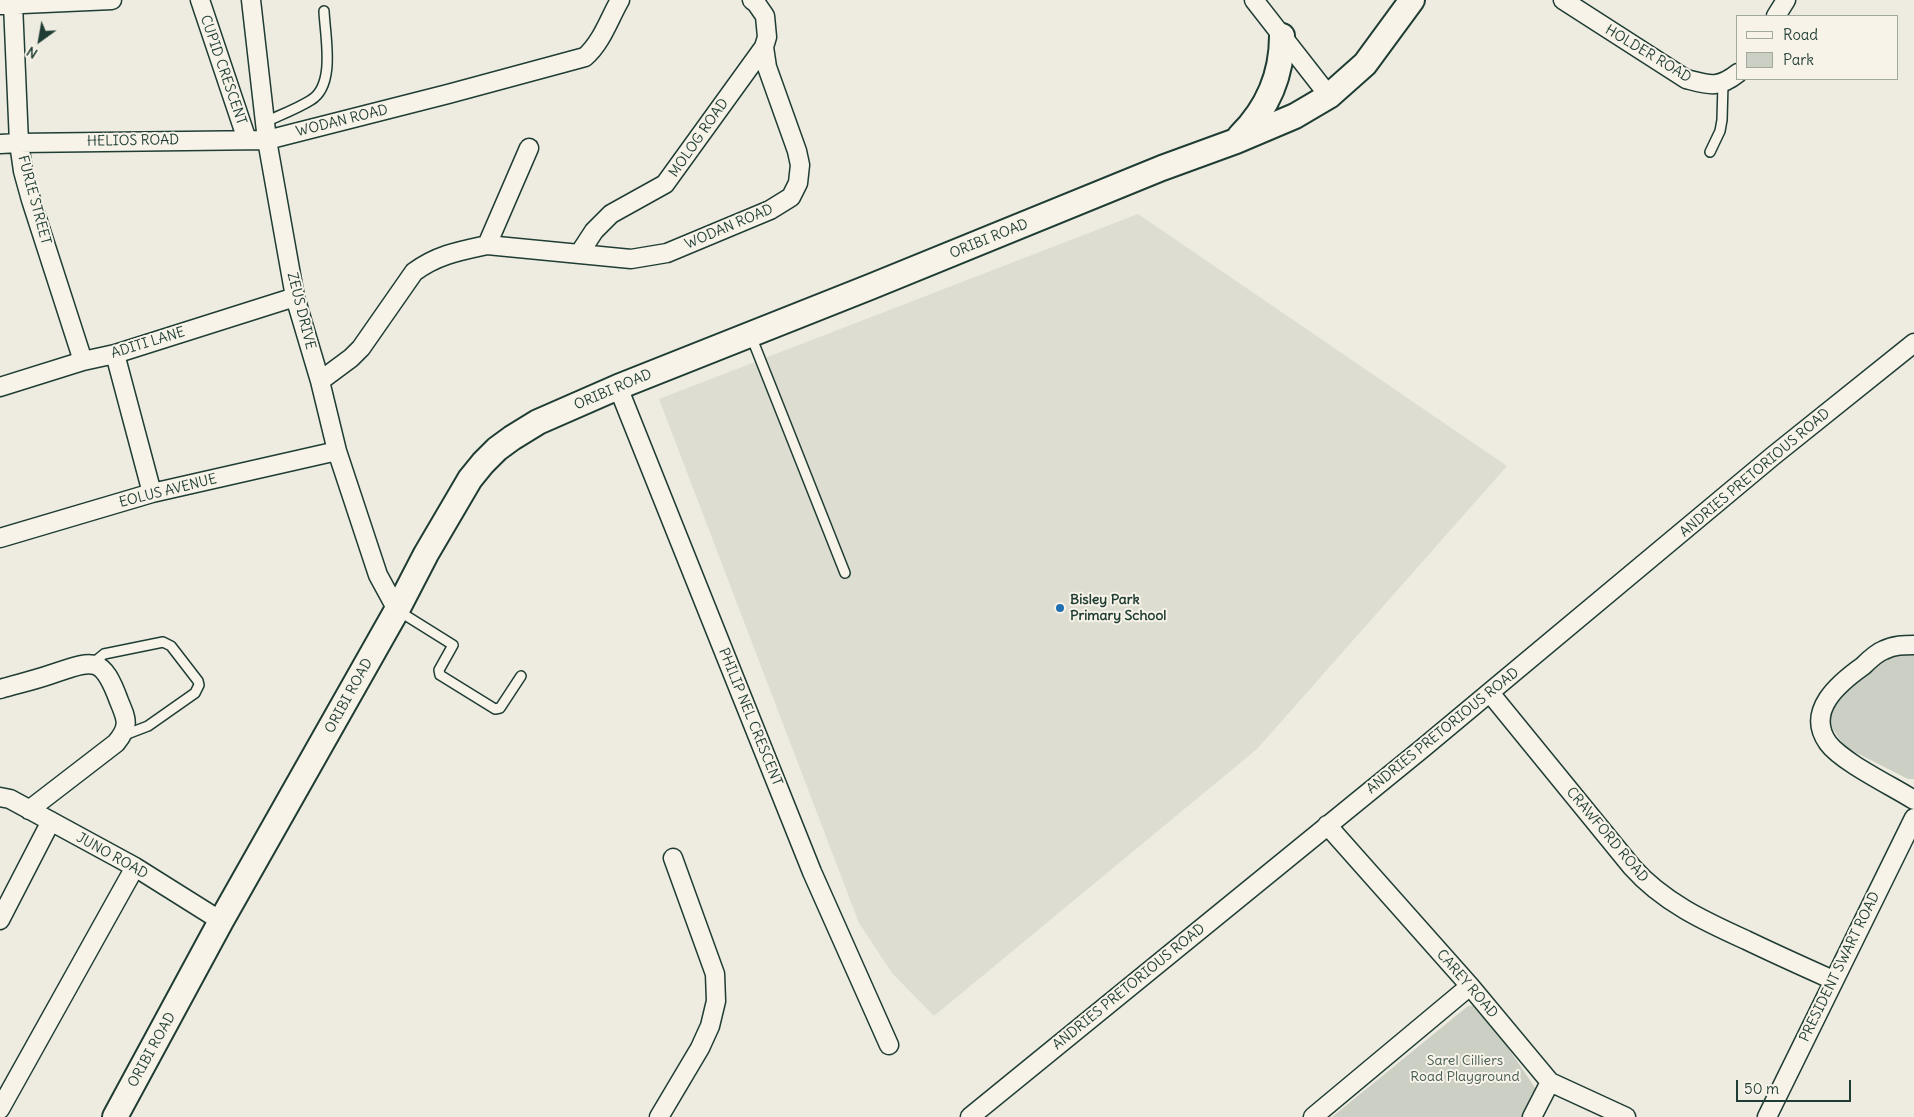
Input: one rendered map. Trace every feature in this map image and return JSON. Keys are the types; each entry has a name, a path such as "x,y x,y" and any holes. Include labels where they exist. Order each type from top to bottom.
{"street":[{"path":"6,5 112,0"},
{"name":"CUPID CRESCENT","path":"200,0 247,140"},
{"name":"ZEUS DRIVE","path":"251,0 266,131 295,297 320,381 337,451 378,575 397,610"},
{"name":"WODAN ROAD","path":"266,131 448,94 585,56 594,49 620,0"},
{"name":"WODAN ROAD","path":"320,381 351,358 361,348 414,272 442,255 487,245 631,259 666,253 770,210 790,197 798,183 800,165 797,151 772,83 764,48 767,37 765,16 752,0"},
{"path":"1254,0 1329,96"},
{"name":"ORIBI ROAD","path":"115,1117 221,922 451,511 470,479 483,463 512,438 538,422 618,387 1295,116 1329,96 1365,64 1412,0"},
{"name":"HOLDER ROAD","path":"1563,0 1686,80 1706,85 1723,84"},
{"path":"1777,15 1786,0"},
{"name":"FURIE STREET","path":"6,5 23,171 83,361"},
{"path":"1236,141 1259,114 1274,87 1282,57 1282,36"},
{"name":"MOLOG ROAD","path":"579,254 594,231 611,214 665,184 764,48"},
{"path":"1723,84 1736,74"},
{"name":"HELIOS ROAD","path":"0,144 247,140 266,131"},
{"path":"487,245 529,148"},
{"name":"ADITI LANE","path":"0,387 83,361 115,354 295,297"},
{"name":"ANDRIES PRETORIOUS ROAD","path":"970,1117 1490,693 1774,456 1914,343"},
{"path":"115,354 152,493"},
{"name":"PHILIP NEL CRESCENT","path":"618,387 812,872 889,1045"},
{"name":"EOLUS AVENUE","path":"0,538 152,493 337,451"},
{"path":"1914,645 1899,645 1883,650 1840,683 1826,702 1820,722 1827,742 1834,750 1845,759 1914,800"},
{"path":"0,689 52,675 85,663 92,664 105,672 112,681 126,718 126,726 122,736 116,743 29,810"},
{"name":"CRAWFORD ROAD","path":"1490,693 1632,867 1657,892 1709,923 1833,980"},
{"name":"JUNO ROAD","path":"0,797 10,799 135,867 221,922"},
{"name":"PRESIDENT SWART ROAD","path":"1767,1117 1914,818"},
{"path":"0,920 6,896 51,821"},
{"name":"CAREY ROAD","path":"1328,825 1470,986 1550,1082 1626,1117"},
{"path":"659,1117 700,1048 710,1026 716,1000 715,974 673,858"},
{"path":"0,1109 135,867"},
{"path":"1313,1117 1470,986"},
{"path":"1532,1117 1550,1082"}],"lane":[{"path":"266,131 312,100 322,91 326,70 324,11"},
{"path":"1710,152 1721,125 1723,84"},
{"path":"751,334 845,573"},
{"path":"397,610 453,645 439,670 440,675 494,709 500,708 521,676"},
{"path":"92,664 104,654 163,642 171,646 198,682 199,685 195,693 148,726 122,736"}],"shaded area":[{"name":"Bisley Park Primary School","path":"1138,214 1507,466 1257,749 934,1016 892,973 859,923 659,399"}],"green space":[{"path":"1914,648 1914,779 1908,779 1845,747 1828,722 1829,706 1890,651"},
{"name":"Sarel Cilliers Road Playground","path":"1479,1005 1536,1089 1522,1117 1332,1117 1468,1006"}],"place":[{"name":"Bisley Park Primary School","path":"1060,608"}]}
